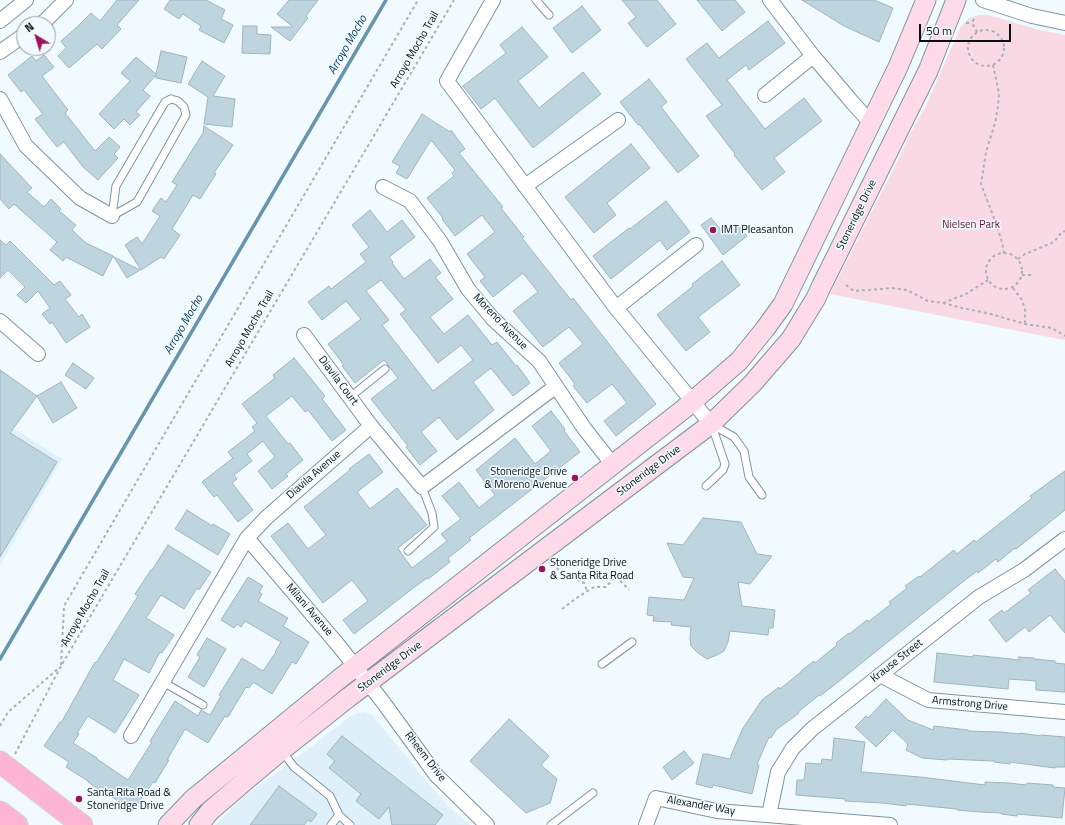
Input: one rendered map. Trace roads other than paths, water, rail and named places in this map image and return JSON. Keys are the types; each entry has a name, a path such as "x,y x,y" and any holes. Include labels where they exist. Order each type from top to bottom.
{"main road":[{"name":"Stoneridge Drive","path":"168,825 193,800 354,667 693,402 739,361 783,304 898,67 926,0"},
{"name":"Stoneridge Drive","path":"199,825 210,811 282,750 711,424 752,384 791,339 816,298 928,71 956,0"},
{"path":"4,765 82,825"},
{"path":"0,812 17,825"}],"street":[{"path":"0,21 26,0"},
{"path":"50,16 66,0"},
{"path":"493,0 447,81 616,308 711,424"},
{"path":"770,0 813,56 870,122"},
{"path":"983,0 1032,16 1065,23"},
{"path":"0,52 16,41"},
{"path":"765,95 813,56"},
{"path":"0,99 26,146 80,198 112,216"},
{"path":"525,186 618,120"},
{"name":"Moreno Avenue","path":"383,187 410,200 440,241 468,289 493,319 538,361 584,428 613,465"},
{"path":"616,308 696,245"},
{"path":"0,321 38,354"},
{"name":"Diavila Court","path":"304,335 371,426"},
{"path":"371,426 422,487 555,387"},
{"name":"Diavila Avenue","path":"131,736 247,538 267,516 371,426"},
{"name":"Milani Avenue","path":"247,538 339,646 368,684"},
{"name":"Krause Street","path":"769,815 778,772 793,748 812,729 979,597 1024,570 1064,542"},
{"name":"Armstrong Drive","path":"880,675 928,700 1065,712"},
{"name":"Rheem Drive","path":"368,684 436,775 488,825"},
{"name":"Alexander Way","path":"646,825 656,798 717,811 890,825"}],"lane":[{"path":"536,0 549,15"},
{"path":"171,99 178,101 184,107 186,115 136,202 112,216 116,186 165,102 171,99"},
{"path":"350,396 385,369"},
{"path":"706,486 723,470 724,464 711,424"},
{"path":"711,424 734,437 744,451 749,476 762,495"},
{"path":"408,551 434,527 432,513 422,487"},
{"path":"602,664 632,642"},
{"path":"163,682 203,705"},
{"path":"282,750 294,767 330,796 339,815 350,825"},
{"path":"551,825 593,793"},
{"path":"331,825 339,815"}],"waterway":[{"name":"Arroyo Mocho","path":"0,659 386,0"}],"place":[{"name":"IMT Pleasanton","path":"713,230"},
{"name":"Stoneridge Drive & Moreno Avenue","path":"575,478"},
{"name":"Stoneridge Drive & Santa Rita Road","path":"542,569"},
{"name":"Santa Rita Road & Stoneridge Drive","path":"79,799"}],"park label":[{"name":"Nielsen Park","path":"971,225"}]}
